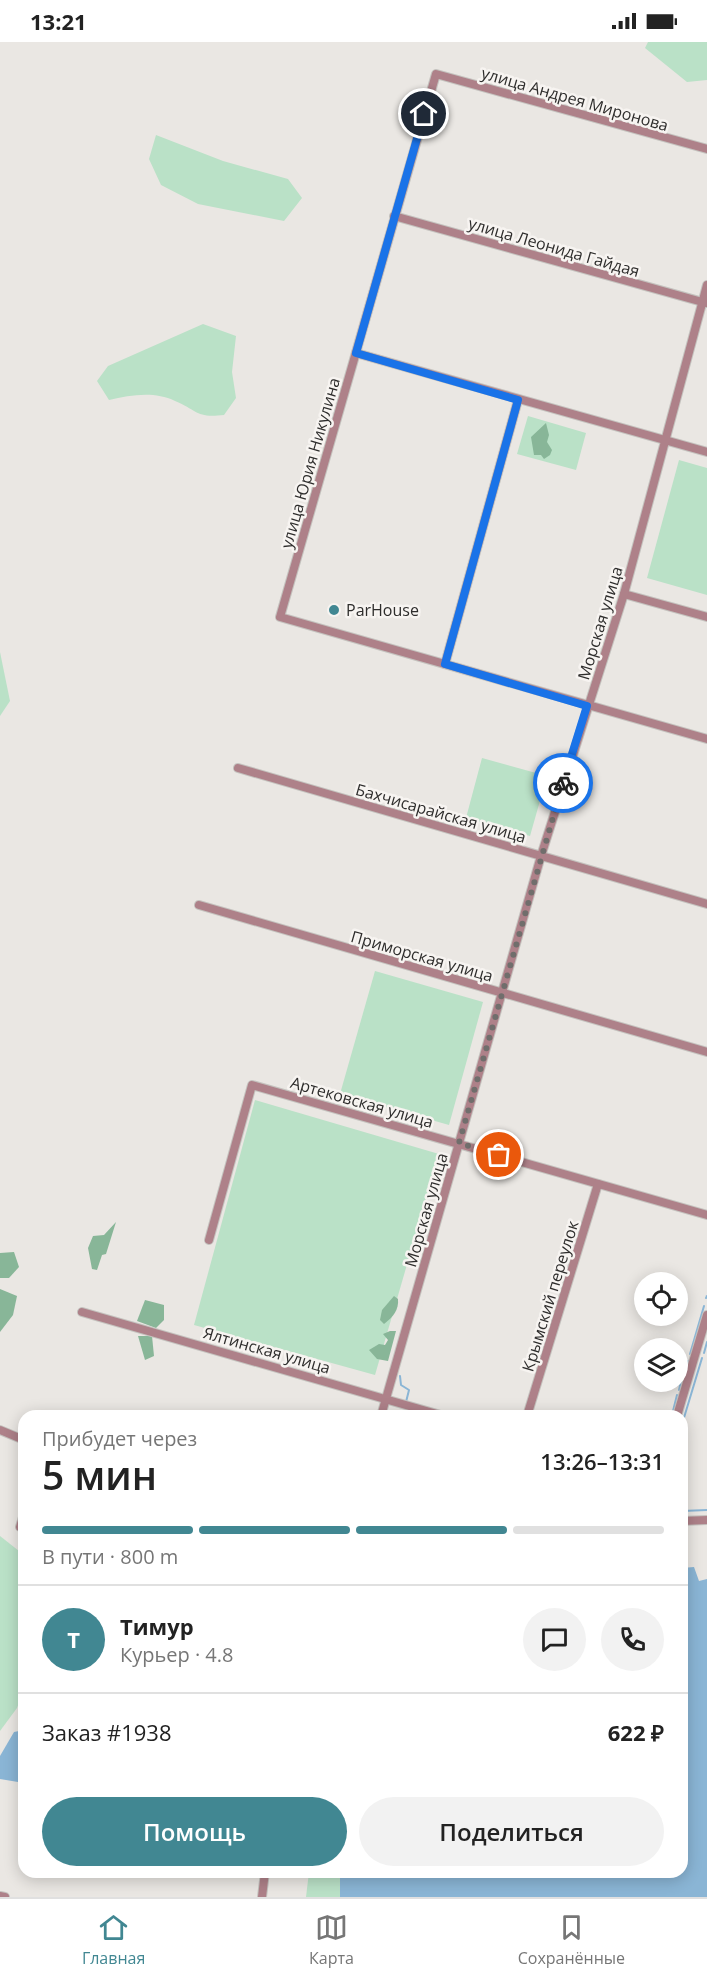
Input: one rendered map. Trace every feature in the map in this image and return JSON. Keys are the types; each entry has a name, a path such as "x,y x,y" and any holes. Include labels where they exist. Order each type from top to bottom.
{"street":[{"name":"улица Андрея Миронова","path":"436,74 707,149"},
{"name":"улица Юрия Никулина","path":"436,74 280,617 445,664"},
{"name":"улица Леонида Гайдая","path":"394,216 705,303"},
{"name":"Морская улица","path":"382,1410 541,856 624,594 705,303 707,285"},
{"path":"356,353 707,452"},
{"path":"518,400 445,664 707,739"},
{"path":"624,594 707,617"},
{"name":"Бахчисарайская улица","path":"238,768 707,904"},
{"name":"Приморская улица","path":"199,905 707,1052"},
{"name":"Артековская улица","path":"209,1240 252,1084 707,1215"},
{"name":"Крымский переулок","path":"529,1410 598,1184"},
{"name":"Ялтинская улица","path":"82,1312 366,1392 422,1410"},
{"path":"679,1410 707,1316"},
{"path":"0,1431 18,1438"},
{"path":"688,1521 707,1520"},
{"path":"262,1897 264,1878"},
{"path":"0,1896 5,1897"}],"green space":[{"path":"648,42 707,42 707,80 687,82 645,48"},
{"path":"156,135 223,161 288,179 302,198 284,221 198,204 161,185 149,159"},
{"path":"203,324 236,336 232,372 236,398 224,415 202,415 175,401 159,396 134,395 109,400 97,381 108,366"},
{"path":"528,416 586,433 576,470 517,454"},
{"path":"546,423 549,435 547,442 552,450 550,455 544,459 541,455 534,455 531,437"},
{"path":"679,460 707,468 707,595 647,578"},
{"path":"0,652 10,701 0,716"},
{"path":"482,758 547,776 530,836 466,818"},
{"path":"375,971 483,1002 449,1125 340,1094"},
{"path":"255,1100 439,1154 375,1375 194,1325"},
{"path":"116,1222 106,1254 102,1255 97,1270 92,1269 88,1248 93,1236 104,1235"},
{"path":"14,1252 19,1267 9,1278 0,1278 0,1253"},
{"path":"0,1289 17,1296 13,1315 0,1332"},
{"path":"394,1296 398,1299 396,1310 384,1324 380,1320 382,1310"},
{"path":"145,1300 164,1305 164,1320 156,1328 137,1321"},
{"path":"396,1331 388,1361 377,1359 369,1350 379,1344 385,1345 388,1340 383,1334"},
{"path":"138,1336 152,1336 154,1356 145,1360"},
{"path":"0,1536 18,1550 18,1705 0,1731"},
{"path":"308,1878 340,1878 340,1897 306,1897"}],"water":[{"path":"694,1567 699,1581 707,1579 707,1897 340,1897 340,1878 688,1878 688,1568"},
{"path":"18,1731 18,1782 0,1779 0,1756 14,1732"}],"waterway":[{"path":"690,1354 704,1306"},
{"path":"704,1353 707,1342"},
{"path":"686,1410 702,1358"},
{"path":"400,1376 401,1385 409,1390 406,1402"},
{"path":"673,1410 677,1395"},
{"path":"688,1511 707,1510"}],"way so far":[{"path":"499,1155 459,1143 563,783"}],"place":[{"name":"ParHouse","path":"334,610"}],"route":[{"path":"424,114 356,353 518,400 445,664 587,706 563,783"}]}
